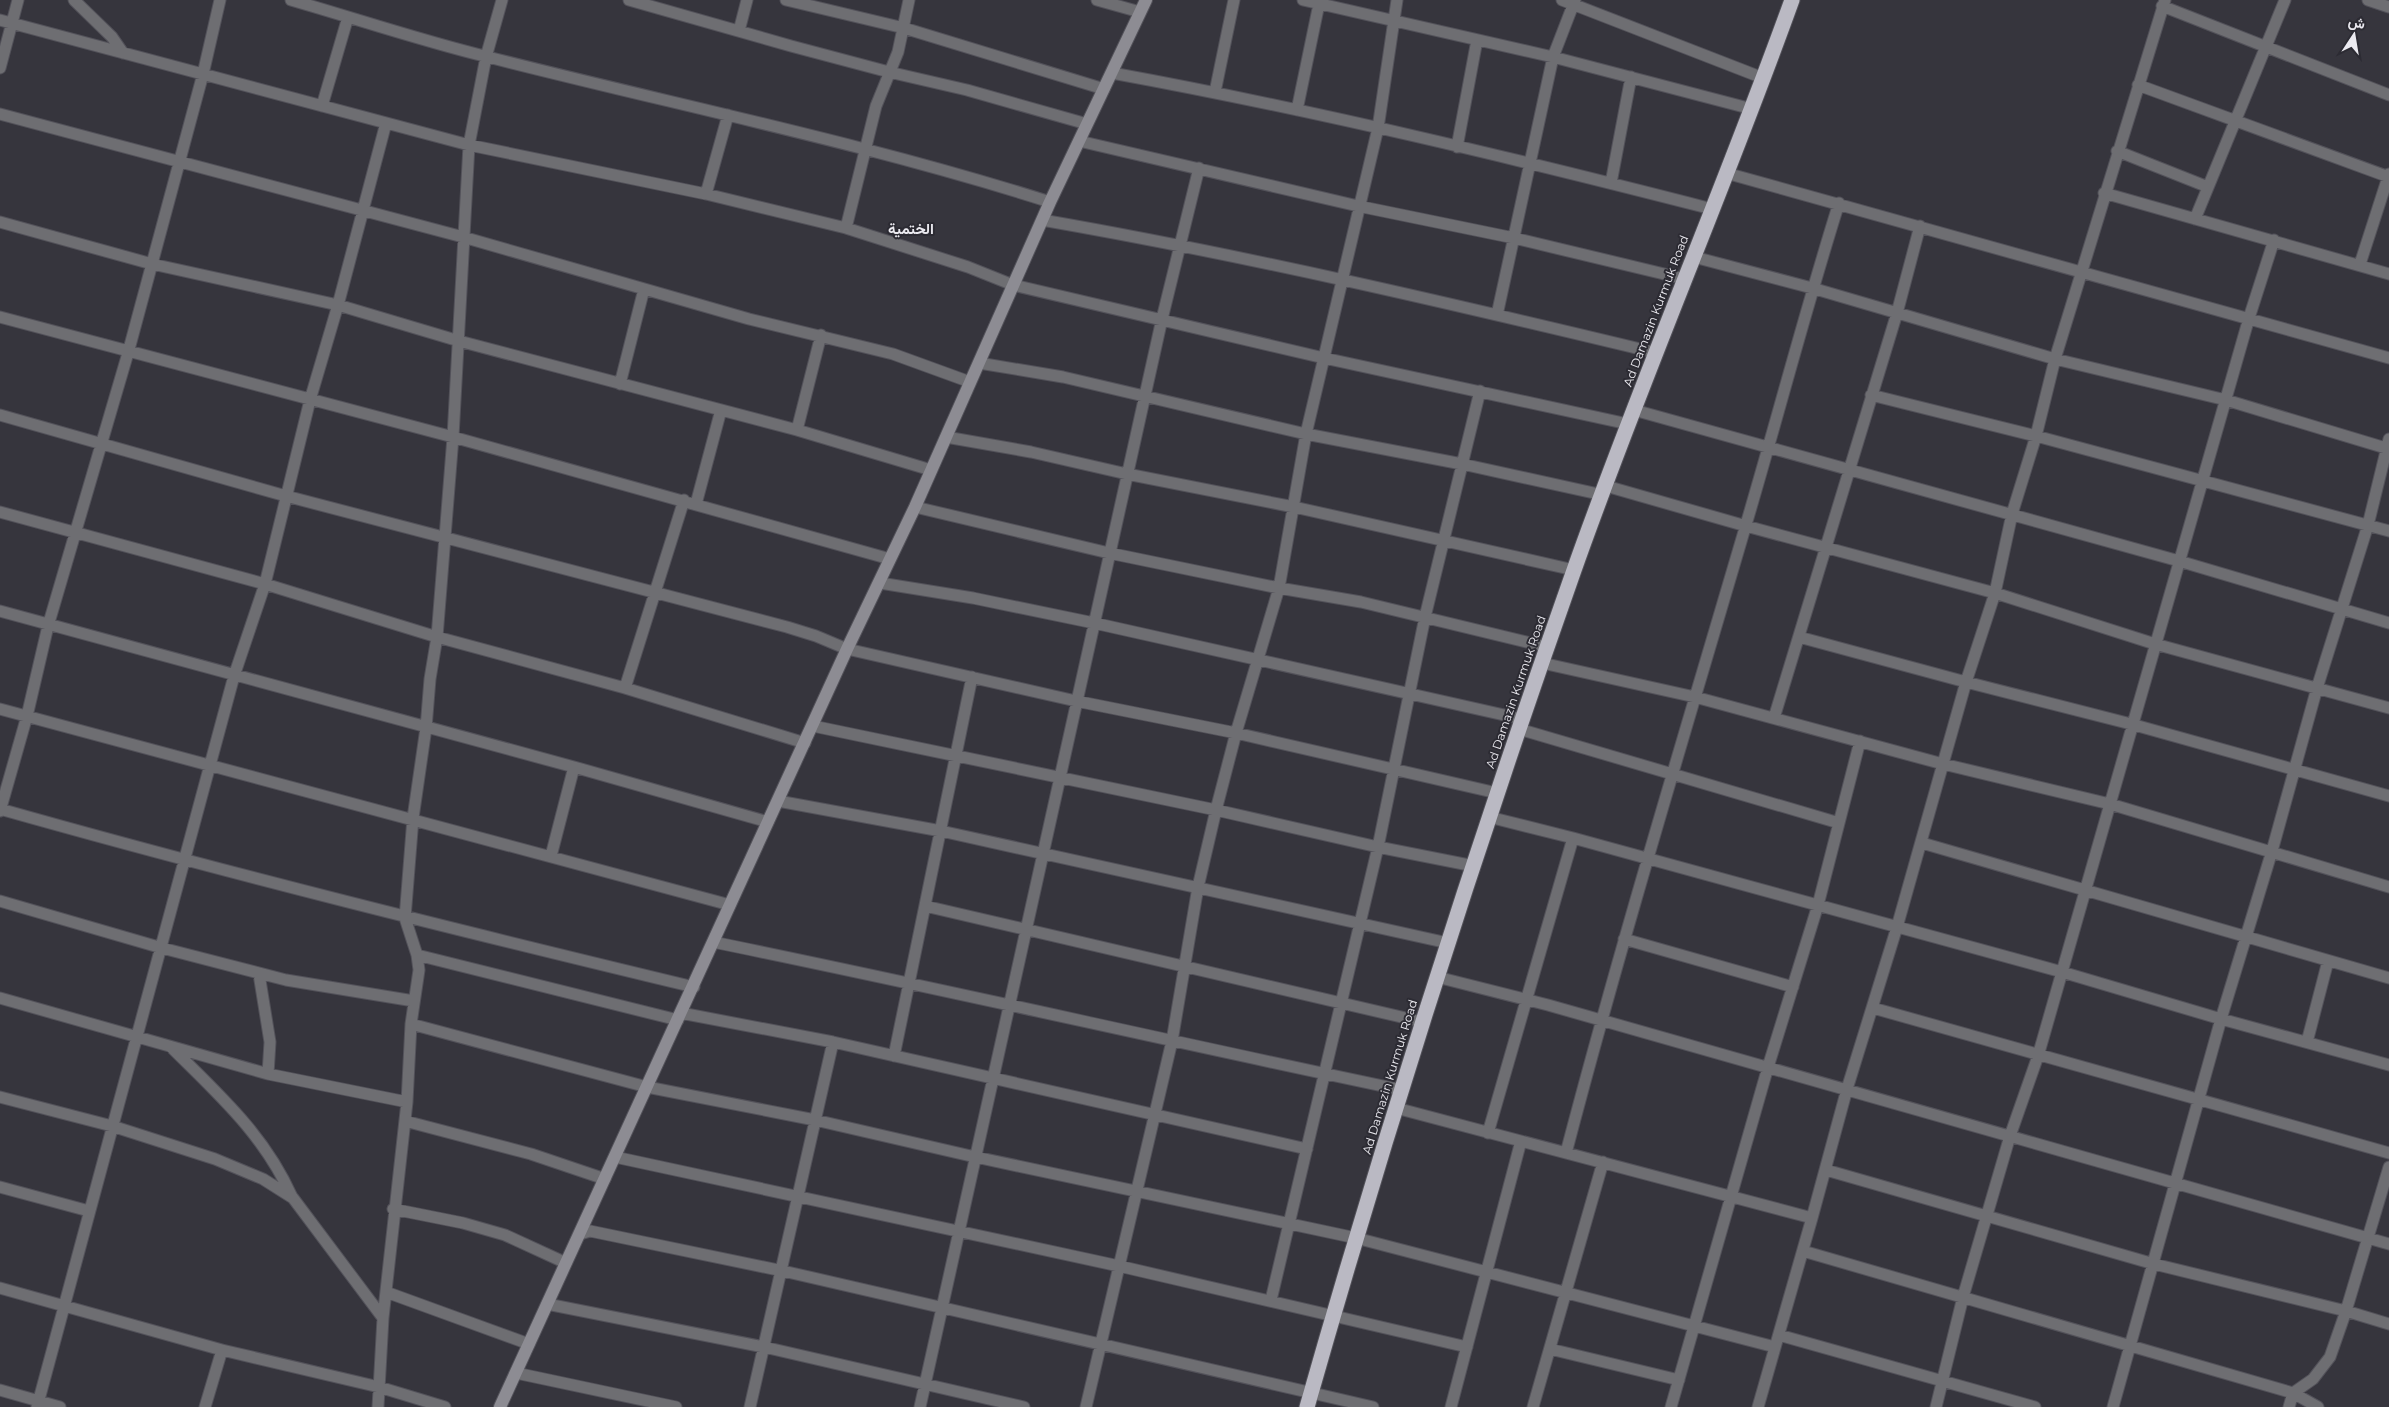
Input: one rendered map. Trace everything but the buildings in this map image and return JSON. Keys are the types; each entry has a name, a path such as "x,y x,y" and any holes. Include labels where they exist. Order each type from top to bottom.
{"highway":[{"name":"Ad Damazin Kurmuk Road","path":"1309,1400 1396,1108 1520,724 1574,570 1631,417 1752,109 1792,0"}],"street":[{"path":"0,68 18,0"},
{"path":"74,0 112,37 123,53"},
{"path":"220,0 203,74 128,353 48,626 27,716 0,810 185,862 405,918 694,987"},
{"path":"291,0 486,57 867,148 1050,202"},
{"path":"378,1407 383,1318 393,1209 407,1102 411,1024 419,970 417,955 405,918 413,818 437,637 453,437 469,145 486,57 502,0"},
{"path":"629,0 888,72 967,90 1087,124"},
{"path":"739,31 747,0"},
{"path":"786,0 904,28 1104,89"},
{"path":"846,228 876,106 888,72 898,52 909,0"},
{"path":"500,1407 694,987 847,649 915,507 1050,202 1143,6 1097,0"},
{"path":"1215,92 1234,0"},
{"path":"1303,0 1553,57 1752,109"},
{"path":"1086,1407 1172,1041 1198,887 1216,810 1257,659 1279,588 1306,434 1358,206 1378,128 1397,0"},
{"path":"1562,0 1574,2 1763,78"},
{"path":"2194,220 2285,0"},
{"path":"2368,0 2389,7"},
{"path":"1497,314 1553,57 1574,2"},
{"path":"1758,1407 1826,1170 1847,1089 1922,843 1966,682 1994,593 2012,514 2036,436 2055,359 2163,3 2266,48 2389,95"},
{"path":"1297,110 1319,4"},
{"path":"322,106 348,17"},
{"path":"0,20 469,145 706,194 846,228 968,267 1013,285 1324,358 1480,391 1631,417 1769,447 2179,561 2389,623"},
{"path":"1457,147 1477,40"},
{"path":"1112,73 1215,92 1378,128 1612,183 1712,209"},
{"path":"1612,183 1631,77"},
{"path":"2138,85 2389,176 2360,264"},
{"path":"0,114 463,237 748,319 893,354 970,382"},
{"path":"706,194 728,115"},
{"path":"38,1404 63,1306 162,948 209,766 234,676 264,584 310,400 338,305 386,123"},
{"path":"1079,141 1358,206 1514,238 1685,279"},
{"path":"2117,151 2208,187"},
{"path":"920,1407 1109,553 1162,319 1199,168"},
{"path":"1726,173 2389,358"},
{"path":"2104,193 2194,220 2360,264 2389,274"},
{"path":"1566,1152 1647,858 1769,447 1812,288 1839,203"},
{"path":"1042,220 1181,244 1497,314 1657,353"},
{"path":"0,222 152,264 338,305 459,341 797,430 931,470"},
{"path":"1774,718 1848,469 1897,313 1920,226"},
{"path":"1936,1407 1963,1297 2010,1136 2038,1054 2249,318 2274,240"},
{"path":"1694,257 1812,288 2055,359 2226,400 2388,445 2368,525 2317,688 2272,851 2221,1019 2177,1183 2113,1407"},
{"path":"620,384 644,289"},
{"path":"0,318 453,437 890,559"},
{"path":"797,430 822,336"},
{"path":"979,363 1062,377 1306,434 1604,490 1994,593 2155,644 2389,708"},
{"path":"1271,1300 1378,848 1411,694 1425,617 1480,391"},
{"path":"1871,396 2036,436 2389,531"},
{"path":"696,504 721,410"},
{"path":"0,415 286,496 802,631 847,649 1076,701 1236,733 1497,793"},
{"path":"946,437 1031,452 1127,474 1294,507 1574,570"},
{"path":"625,688 684,500"},
{"path":"915,507 1109,553 1279,588 1361,602 1548,647"},
{"path":"0,512 264,584 437,637 625,688 805,743"},
{"path":"880,582 973,598 1094,623 1411,694 1520,724 1672,773 1839,823"},
{"path":"0,611 48,626 574,766 768,822"},
{"path":"1798,636 1966,682 2132,724 2389,796"},
{"path":"1542,663 1695,697 1943,764 2110,804 2389,887"},
{"path":"894,1056 958,755 972,677"},
{"path":"0,709 209,766 413,818 730,905"},
{"path":"813,726 1216,810 1378,848 1474,866"},
{"path":"1671,1407 1768,1067 1818,905 1860,741"},
{"path":"551,856 574,766"},
{"path":"778,801 941,831 1360,922 1448,943"},
{"path":"1489,817 1647,858 2062,972 2221,1019 2389,1065"},
{"path":"1488,1133 1573,838"},
{"path":"1922,843 2389,978"},
{"path":"0,901 259,974 414,1001"},
{"path":"925,906 1423,1022"},
{"path":"1624,939 1793,987"},
{"path":"713,942 909,982 1402,1090"},
{"path":"417,955 679,1016 833,1042 1307,1149"},
{"path":"2307,1042 2328,961"},
{"path":"259,974 270,1042 268,1074"},
{"path":"1437,977 1526,999 1847,1089 2389,1244"},
{"path":"0,998 268,1074 407,1102"},
{"path":"1873,1008 2389,1153"},
{"path":"411,1024 647,1087 815,1120 975,1157 1356,1238 1775,1347"},
{"path":"750,1407 833,1042"},
{"path":"170,1046 246,1122 281,1172 292,1198 383,1318"},
{"path":"0,1096 112,1126 244,1170 263,1179 292,1198"},
{"path":"1396,1108 1812,1218"},
{"path":"405,1120 531,1154 605,1179"},
{"path":"1451,1407 1521,1142"},
{"path":"615,1157 1119,1266 1467,1346"},
{"path":"1533,1407 1603,1162"},
{"path":"2289,1407 2293,1393 2313,1379 2322,1370 2330,1357 2346,1311 2389,1167"},
{"path":"1826,1170 2154,1264 2346,1311 2389,1324"},
{"path":"0,1187 89,1211"},
{"path":"393,1209 463,1223 505,1235 566,1262"},
{"path":"580,1234 590,1231 781,1271 1100,1346 1309,1400 1373,1407"},
{"path":"1803,1251 2131,1344 2293,1393 2318,1407"},
{"path":"0,1288 222,1350 378,1387 445,1407"},
{"path":"386,1292 529,1344"},
{"path":"547,1304 764,1347 1024,1407"},
{"path":"1779,1335 2035,1407"},
{"path":"1550,1349 1679,1380"},
{"path":"205,1407 222,1350"},
{"path":"516,1373 676,1407"},
{"path":"0,1390 38,1404 60,1407"}],"district":[{"name":"الختمية","path":"911,229"}]}
